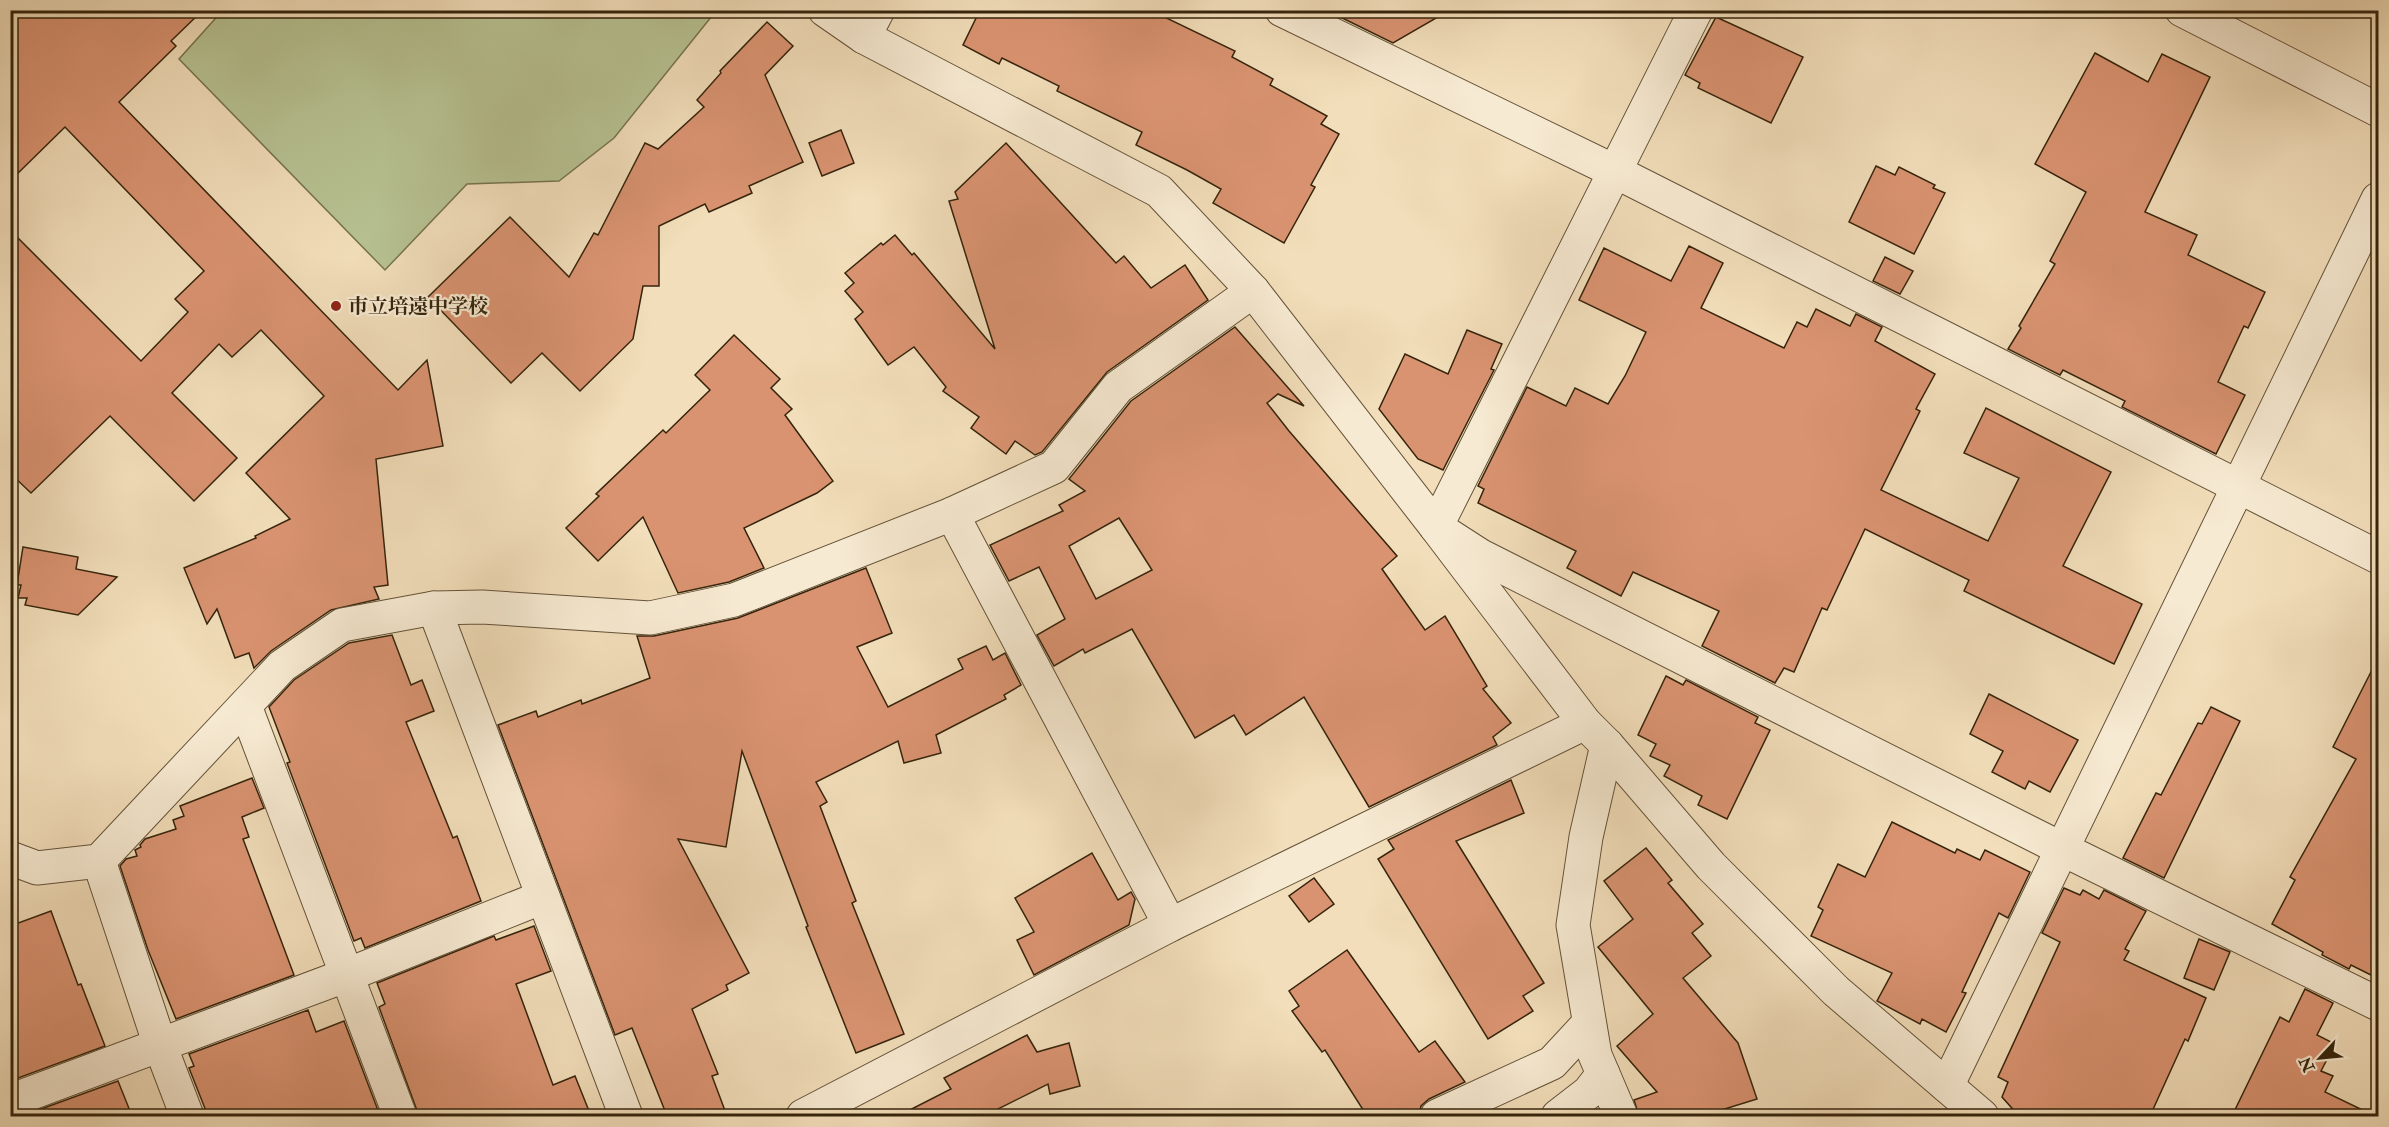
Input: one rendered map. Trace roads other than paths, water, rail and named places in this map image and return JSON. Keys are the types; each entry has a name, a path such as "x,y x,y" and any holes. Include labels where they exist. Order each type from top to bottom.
{"street":[{"path":"825,10 871,24 1159,191 1253,291 1596,734 1711,866 1836,991 1982,1116"},
{"path":"1282,10 1614,171 2379,557"},
{"path":"1436,527 1696,10"},
{"path":"2182,10 2379,110"},
{"path":"1947,1086 2379,199"},
{"path":"10,858 37,868 99,861 282,666 342,625 434,608 482,607 650,618 734,600 952,514 1054,467 1118,387 1253,291"},
{"path":"952,514 1170,925"},
{"path":"1436,527 1492,561 2062,849 2379,1004"},
{"path":"434,608 626,1116"},
{"path":"245,706 400,1116"},
{"path":"803,1116 1170,925 1596,734"},
{"path":"1596,734 1586,837 1573,925 1595,1055 1621,1116"},
{"path":"99,861 160,1045 187,1116"},
{"path":"10,1101 347,975 543,897"},
{"path":"1437,1116 1552,1063 1589,1023"},
{"path":"1558,1116 1589,1092 1603,1074"}],"place":[{"name":"市立培遠中学校","path":"336,306"}]}
